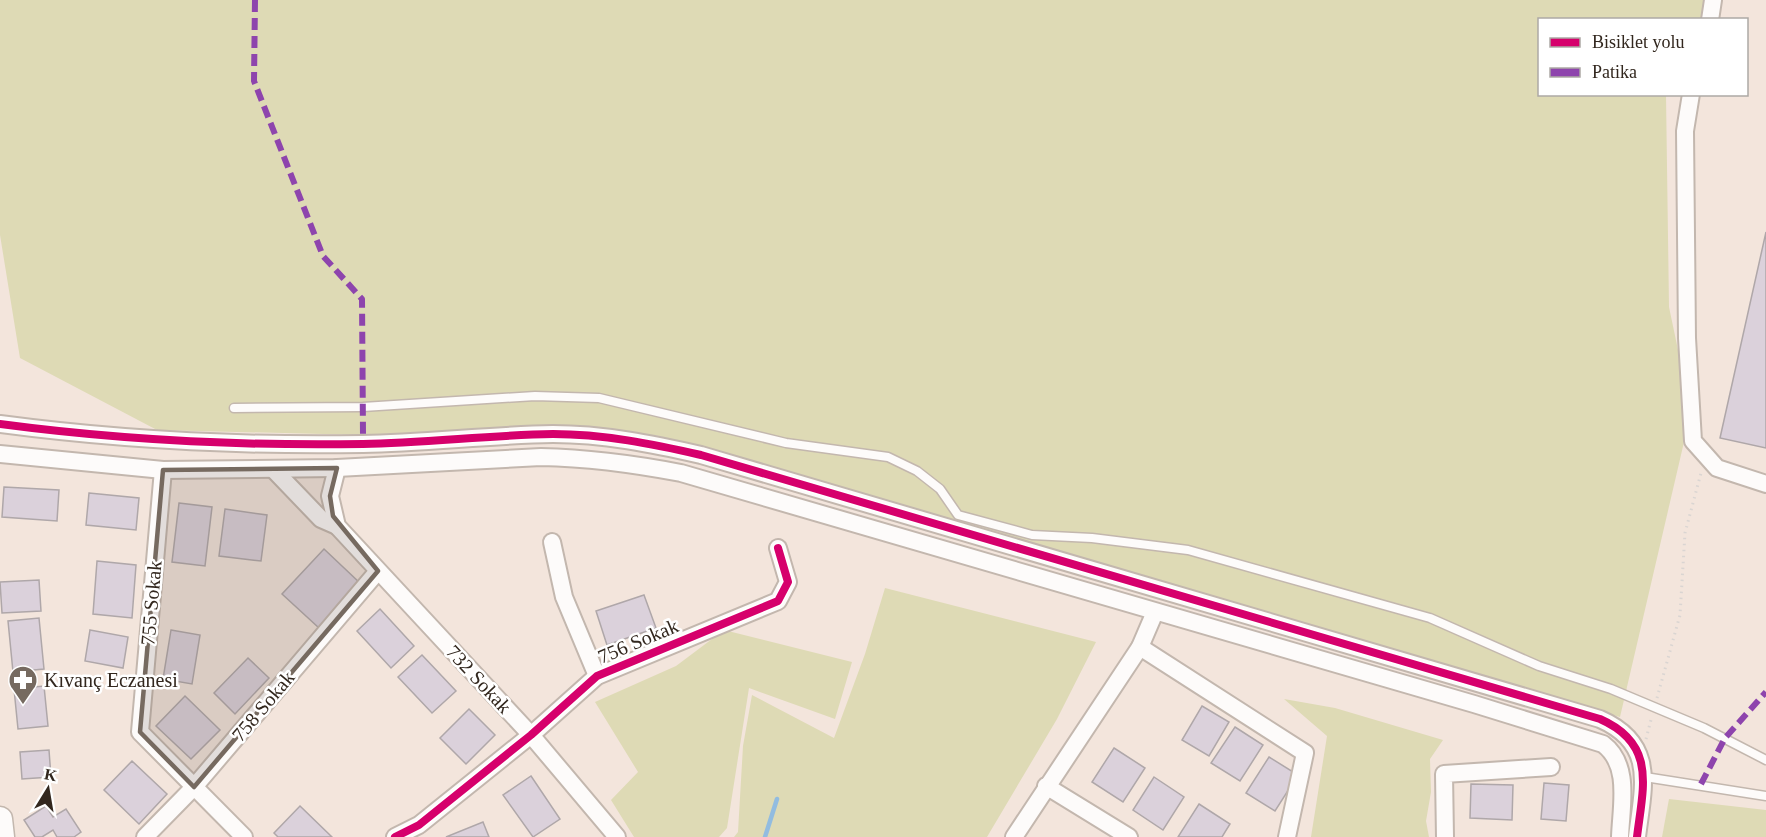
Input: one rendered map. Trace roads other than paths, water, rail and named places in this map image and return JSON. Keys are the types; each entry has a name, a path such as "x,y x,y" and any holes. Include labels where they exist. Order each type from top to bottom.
{"street":[{"path":"1710,18 1713,0"},
{"path":"1691,96 1685,131 1688,360 1693,441 1716,468 1766,484"},
{"path":"0,424 154,440 237,444 365,444 554,434 622,439 662,446 1165,590 1614,725 1633,743 1641,756 1645,777 1637,837"},
{"path":"0,454 163,470 337,468 542,457 608,460 643,465 711,481 1603,744 1612,751 1620,767 1620,837"},
{"name":"732 Sokak","path":"337,468 330,496 337,526"},
{"name":"732 Sokak","path":"273,469 321,519 337,526 531,735 617,837"},
{"name":"755 Sokak","path":"163,470 140,732 244,837"},
{"path":"552,542 564,597 597,676"},
{"name":"756 Sokak","path":"395,837 421,831 597,676 778,602 788,582 778,548"},
{"name":"758 Sokak","path":"145,837 194,786 378,571"},
{"path":"1014,837 1140,647 1155,612"},
{"path":"1140,647 1305,753 1287,837"},
{"path":"1445,837 1444,774 1551,767"},
{"path":"1046,786 1129,837"},
{"path":"0,819 2,837"}],"lane":[{"path":"234,408 363,407 535,396 598,398 786,443 888,457 917,471 940,489 958,515 1032,535 1146,543 1198,553 1430,618 1539,666 1611,689 1655,707 1704,728 1766,760"},
{"path":"1645,777 1766,796"}],"waterway":[{"path":"765,837 777,799"}],"place":[{"name":"Kıvanç Eczanesi","path":"23,706"}]}
